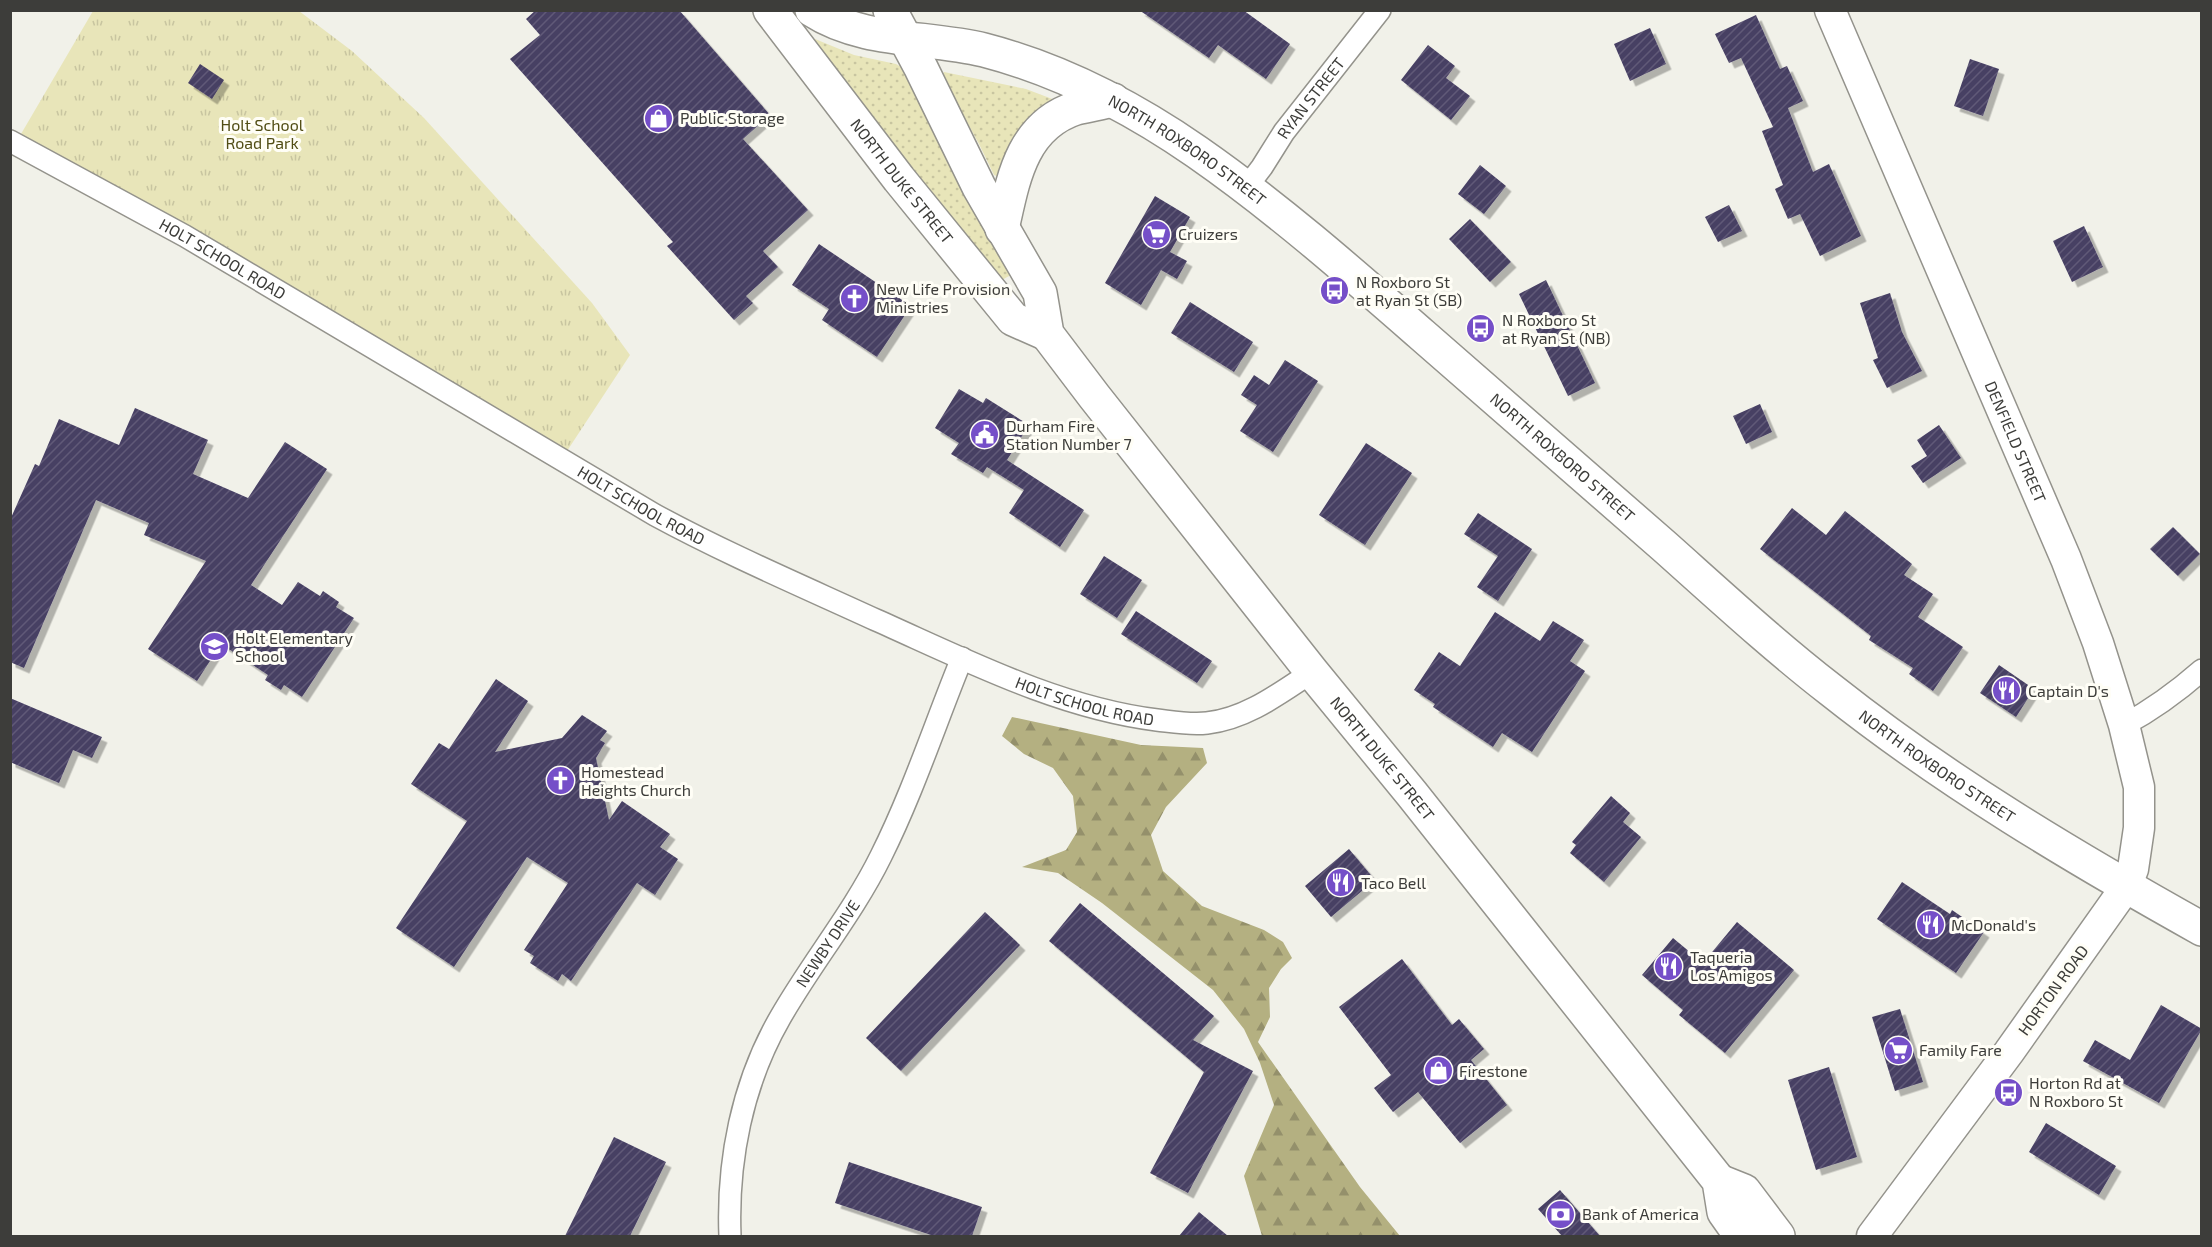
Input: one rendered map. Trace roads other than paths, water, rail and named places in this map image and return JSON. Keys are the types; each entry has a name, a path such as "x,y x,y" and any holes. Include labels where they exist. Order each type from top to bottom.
{"main road":[{"name":"NORTH DUKE STREET","path":"770,10 899,179 1013,319 1047,334"},
{"name":"NORTH ROXBORO STREET","path":"812,10 846,27 872,34 897,24 1060,75 1113,100 1172,135 1246,188 1396,312 1830,690 1966,789 2126,887 2202,929"},
{"name":"NORTH DUKE STREET","path":"897,24 974,178 1040,293 1047,334 1312,672 1412,794 1719,1181 1724,1212 1741,1236"},
{"path":"1002,229 1014,174 1024,151 1033,139 1063,114 1076,108 1113,100"},
{"name":"NORTH DUKE STREET","path":"1719,1181 1744,1191 1778,1236"}],"street":[{"name":"RYAN STREET","path":"1246,188 1284,132 1380,10"},
{"name":"DENFIELD STREET","path":"1830,10 2066,559 2098,644 2124,725 2139,788 2137,849 2126,887"},
{"name":"HOLT SCHOOL ROAD","path":"10,141 178,232 372,345 655,515 713,546 1005,676 1074,701 1136,717 1192,724 1210,723 1243,713 1270,700 1312,672"},
{"name":"NEWBY DRIVE","path":"730,1236 729,1204 735,1144 753,1077 780,1019 853,908 881,856 904,805 962,658"},
{"path":"2124,725 2144,714 2202,670"},
{"name":"HORTON ROAD","path":"1872,1236 2009,1052 2126,887"}],"place":[{"name":"Public Storage","path":"659,118"},
{"name":"Cruizers","path":"1157,234"},
{"name":"N Roxboro St at Ryan St (SB)","path":"1335,291"},
{"name":"New Life Provision Ministries","path":"855,298"},
{"name":"N Roxboro St at Ryan St (NB)","path":"1481,329"},
{"name":"Durham Fire Station Number 7","path":"985,435"},
{"name":"Holt Elementary School","path":"214,647"},
{"name":"Captain D's","path":"2007,691"},
{"name":"Homestead Heights Church","path":"560,781"},
{"name":"Taco Bell","path":"1340,883"},
{"name":"McDonald's","path":"1930,925"},
{"name":"Taqueria Los Amigos","path":"1669,966"},
{"name":"Family Fare","path":"1898,1050"},
{"name":"Firestone","path":"1438,1071"},
{"name":"Horton Rd at N Roxboro St","path":"2008,1092"},
{"name":"Bank of America","path":"1561,1214"}],"park label":[{"name":"Holt School Road Park","path":"262,134"}]}
